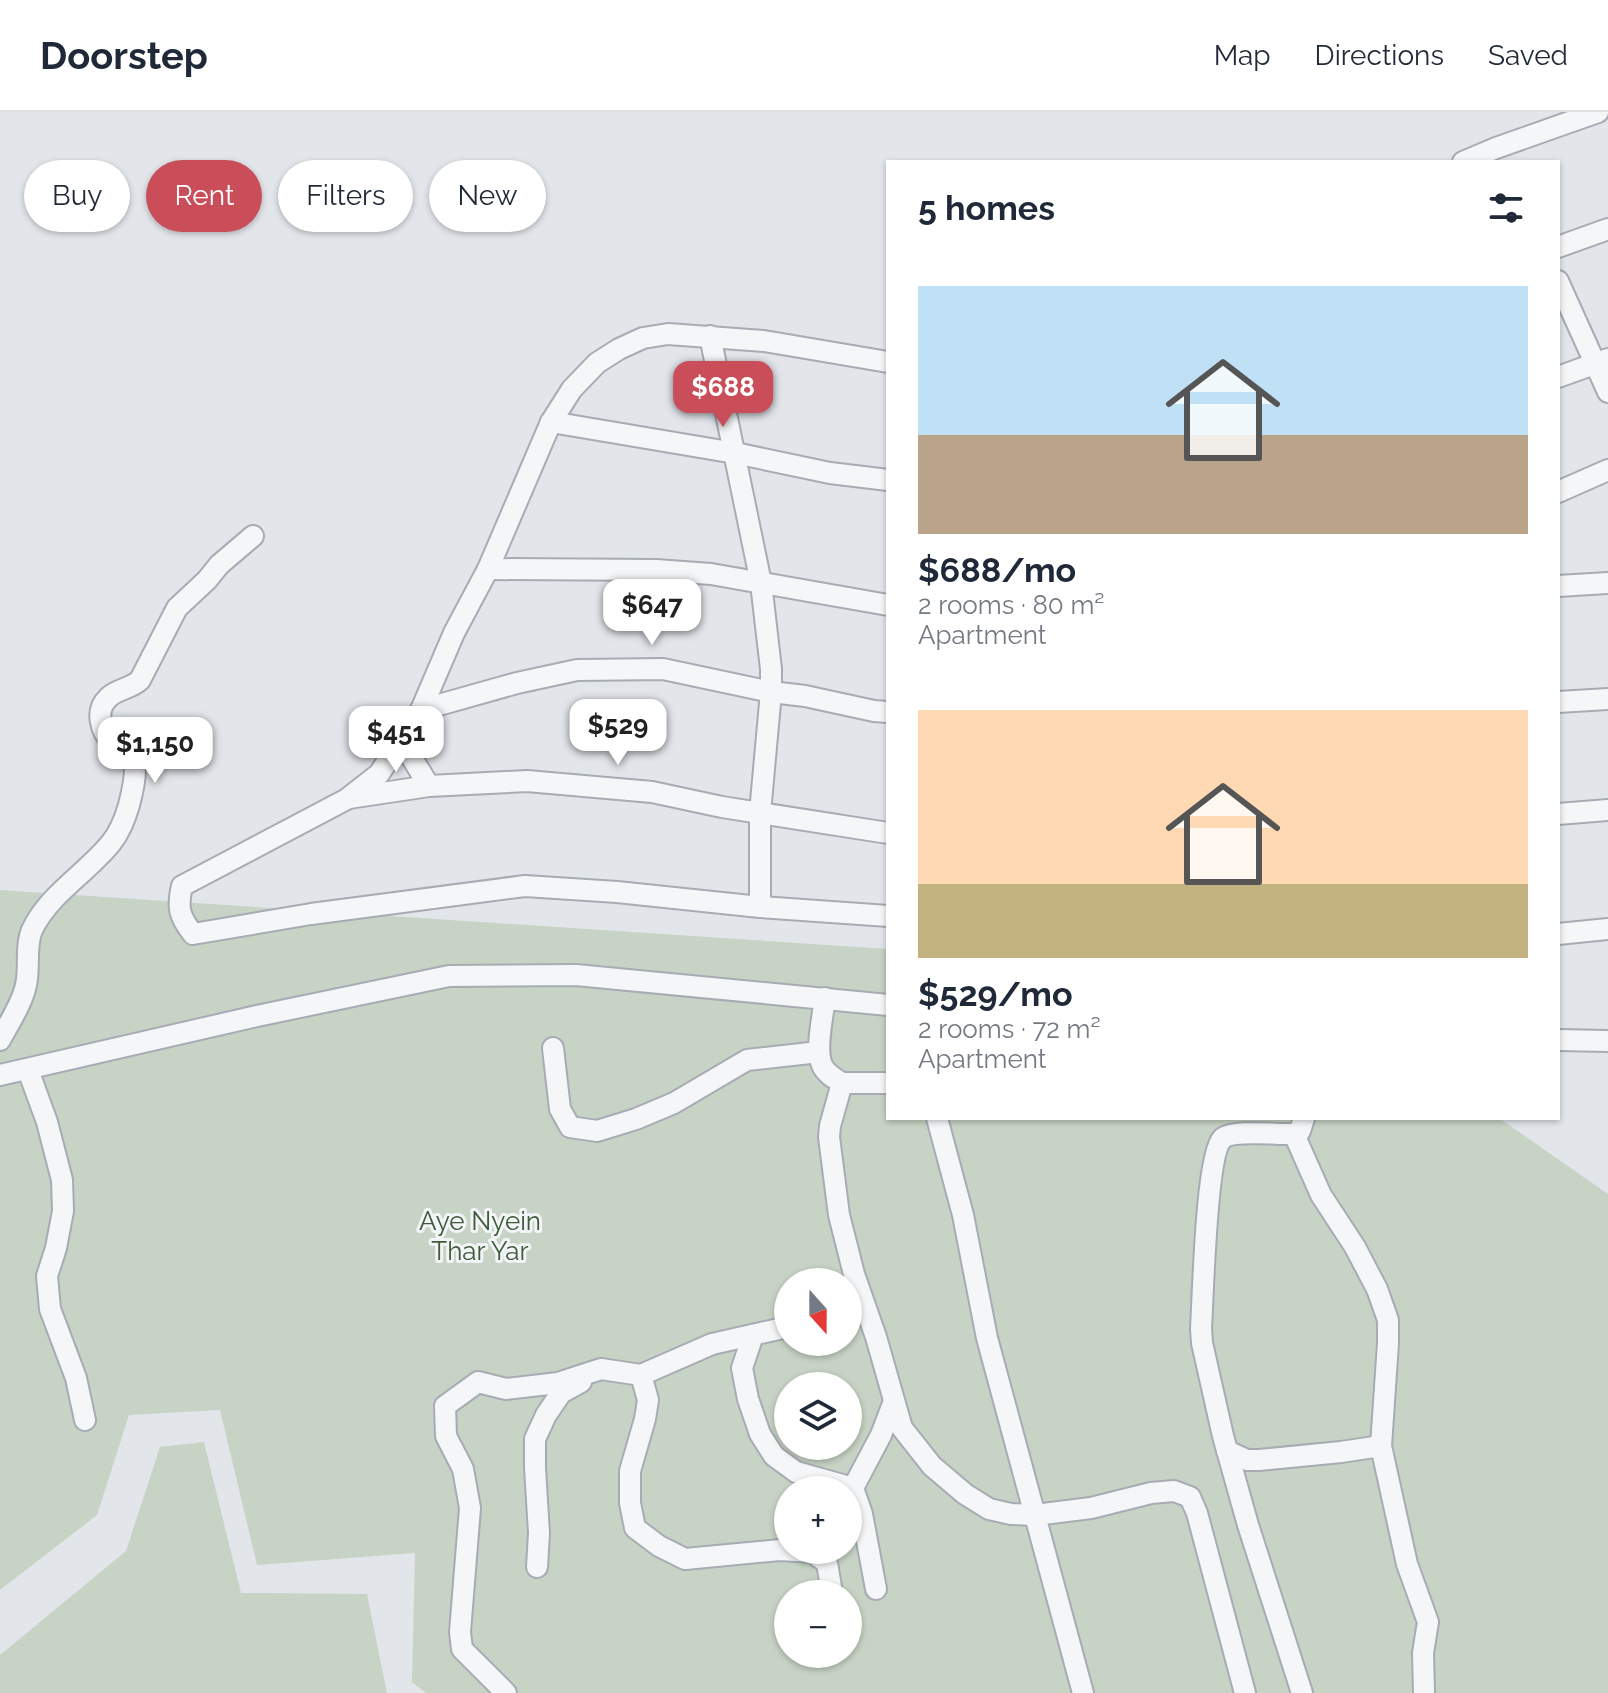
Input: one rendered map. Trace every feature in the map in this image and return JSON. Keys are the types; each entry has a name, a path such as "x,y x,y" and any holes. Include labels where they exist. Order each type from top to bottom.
{"street":[{"path":"1473,160 1499,155 1598,112"},
{"path":"1560,246 1608,229"},
{"path":"1560,285 1602,361 1608,392"},
{"path":"886,362 764,341 668,334 643,338 597,363 572,389 551,422 488,569 454,633 421,710 379,774 347,799 182,886 178,905 184,922 193,934 311,914 525,886 886,916"},
{"path":"710,336 761,583 771,669 760,813 760,907"},
{"path":"1560,376 1602,361"},
{"path":"551,422 735,453 830,473 886,480"},
{"path":"1560,491 1608,470"},
{"path":"0,1040 26,984 30,933 50,904 110,844 123,824 130,802 134,763 128,754 111,742 104,731 100,715 105,702 111,695 132,687 140,680 177,608 253,536"},
{"path":"488,569 656,570 711,574 886,605"},
{"path":"1560,586 1608,583"},
{"path":"421,710 577,670 663,669 886,712"},
{"path":"1560,702 1608,699"},
{"path":"401,740 429,786"},
{"path":"347,799 429,786 527,781 652,792 886,833"},
{"path":"1560,814 1608,810"},
{"path":"1560,934 1608,929"},
{"path":"0,1089 14,1073 257,1016 449,976 576,975 886,1005"},
{"path":"825,998 819,1052 822,1066 842,1083 886,1083"},
{"path":"1560,1040 1608,1041"},
{"path":"553,1048 560,1109 570,1127 597,1131 674,1103 747,1060 819,1052"},
{"path":"14,1073 47,1122 62,1180 63,1211 47,1276 50,1309 76,1378 85,1420"},
{"path":"842,1083 829,1137 839,1215 852,1268"},
{"path":"938,1120 963,1215 987,1338 1083,1693"},
{"path":"1302,1693 1248,1525 1202,1343 1207,1215 1217,1149 1222,1138 1232,1134 1299,1126 1321,1195 1355,1247 1377,1289 1388,1320 1381,1446 1407,1564 1428,1622 1423,1653 1424,1693"},
{"path":"862,1312 876,1337 902,1428 932,1466 965,1494 989,1509 1035,1515 1091,1508 1151,1493 1174,1491 1190,1497 1197,1513 1245,1693"},
{"path":"506,1693 462,1649 460,1632 470,1508 463,1469 446,1436 445,1406 478,1382 506,1389 558,1383 601,1369 641,1375 712,1344 774,1330"},
{"path":"753,1335 742,1368 760,1434 774,1456 796,1472 810,1476"},
{"path":"537,1567 539,1533 535,1439 561,1393 601,1369"},
{"path":"641,1375 648,1400 630,1471 630,1503 635,1528 659,1546 685,1559 780,1550 812,1552 827,1563 830,1580"},
{"path":"859,1476 881,1435 894,1401"},
{"path":"1227,1451 1247,1460 1259,1460 1381,1446"},
{"path":"862,1514 876,1589"}],"green space":[{"name":"Aye Nyein Thar Yar","path":"0,890 886,949 886,1120 1502,1120 1608,1194 1608,1693 426,1693 412,1682 415,1553 257,1565 220,1410 129,1415 97,1515 0,1590"},
{"path":"204,1442 241,1593 367,1594 387,1693 0,1693 0,1655 126,1551 160,1447"}]}
